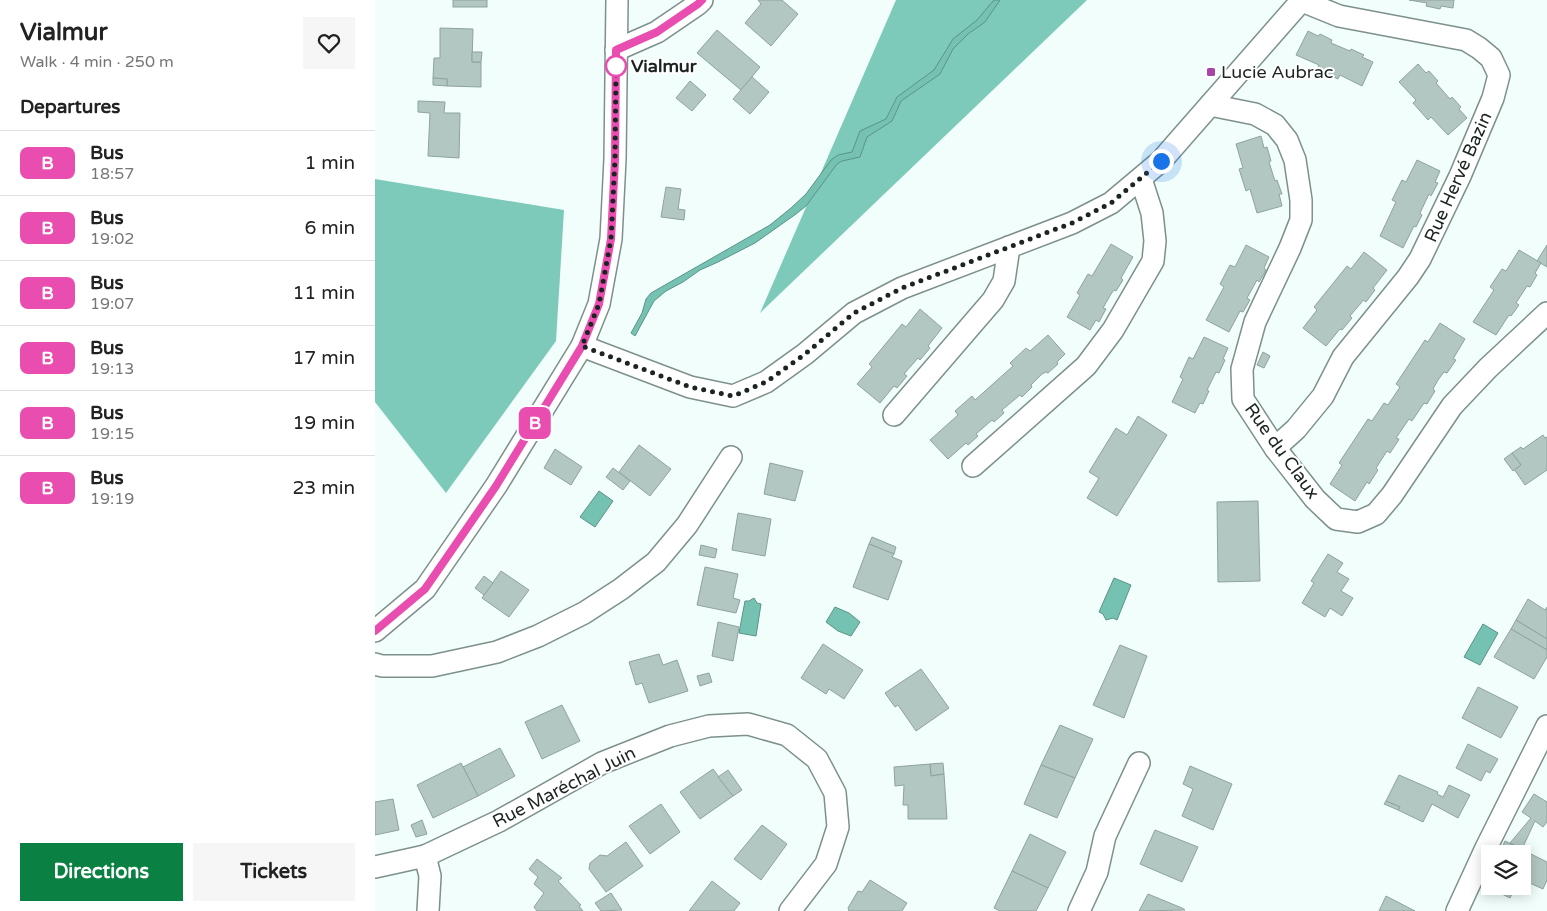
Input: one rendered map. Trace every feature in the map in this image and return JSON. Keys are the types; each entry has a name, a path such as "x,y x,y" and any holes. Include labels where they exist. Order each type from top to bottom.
{"street":[{"path":"375,632 425,589 496,486 582,346 599,304 611,239 615,159 617,0"},
{"path":"616,50 657,32 702,0"},
{"path":"582,346 690,387 733,396 766,382 805,354 854,313 902,288 1072,223 1111,203 1141,180 1161,161 1302,0"},
{"name":"Rue Hervé Bazin","path":"1275,448 1296,429 1323,396 1343,357 1408,277 1420,259 1461,176 1493,98 1499,75 1491,58 1466,40 1339,16 1302,0"},
{"name":"Rue du Claux","path":"1210,105 1255,114 1275,125 1287,140 1295,160 1301,200 1301,220 1255,322 1242,369 1243,399 1275,448 1315,499 1336,519 1358,522 1376,514 1392,495 1452,406 1488,368 1547,313"},
{"path":"973,466 1086,366 1113,330 1153,261 1155,241 1152,213 1141,180"},
{"path":"894,415 993,300 1004,281 1009,247"},
{"path":"375,664 382,666 432,666 497,652 538,636 584,613 621,589 656,562 687,525 731,457"},
{"name":"Rue Maréchal Juin","path":"375,867 425,856 499,821 602,763 669,736 709,726 748,724 787,735 817,759 835,793 838,827 826,864 790,911"},
{"path":"1457,911 1547,726"},
{"path":"1079,911 1097,872 1105,836 1139,763"},
{"path":"425,856 430,876 428,911"}],"shaded area":[{"path":"896,0 1087,0 760,313"},
{"path":"994,0 1000,0 985,22 968,34 953,49 940,74 901,101 892,121 867,137 860,157 837,164 806,206 755,243 700,270 666,291 654,301 635,336 631,333 642,313 646,299 651,293 770,225 791,208 806,194 831,160 838,155 852,152 860,131 886,119 897,97 934,70 953,39 977,20"},
{"path":"375,179 564,210 556,341 446,493 375,402"},
{"path":"599,491 613,501 595,527 580,517"},
{"path":"1114,578 1131,585 1117,620 1113,618 1106,620 1103,614 1099,612"},
{"path":"754,598 757,603 761,604 756,636 739,633 745,601"},
{"path":"835,607 849,613 860,622 851,636 838,631 826,622"},
{"path":"1483,624 1498,633 1480,665 1464,657"}],"building":[{"path":"453,0 487,0 487,7 453,7"},
{"path":"758,0 782,0 798,14 771,46 745,23 761,4"},
{"path":"1409,0 1454,0 1453,8 1441,6 1440,9 1426,6 1427,3"},
{"path":"440,28 473,29 472,62 481,62 481,87 447,86 447,79 433,78 434,58 440,58"},
{"path":"717,30 760,67 741,90 697,53"},
{"path":"1308,31 1318,36 1320,34 1332,40 1331,43 1350,51 1351,49 1373,62 1362,86 1340,75 1338,79 1317,70 1319,65 1296,55"},
{"path":"472,52 482,52 481,62 472,62"},
{"path":"1418,64 1426,73 1429,71 1438,81 1436,83 1450,99 1452,97 1461,107 1459,109 1467,118 1448,135 1431,117 1428,120 1413,103 1416,100 1399,82"},
{"path":"752,77 769,92 750,114 733,99"},
{"path":"433,78 447,79 447,86 433,85"},
{"path":"690,81 706,95 692,111 676,98"},
{"path":"418,101 445,102 444,113 460,113 459,158 428,156 430,113 418,112"},
{"path":"1261,136 1264,148 1267,147 1275,181 1277,180 1282,194 1279,194 1282,206 1257,213 1250,189 1246,191 1239,169 1243,168 1236,144"},
{"path":"1417,160 1440,171 1435,182 1438,183 1431,196 1429,194 1420,213 1422,215 1403,248 1380,236 1396,202 1392,200 1402,180 1406,182"},
{"path":"666,187 681,189 678,209 685,210 684,220 661,217"},
{"path":"1111,244 1133,257 1121,278 1123,280 1116,291 1114,290 1111,294 1103,308 1106,309 1099,322 1096,320 1090,330 1067,317 1080,295 1077,293 1088,274 1092,276"},
{"path":"1246,245 1269,257 1264,268 1266,270 1259,282 1257,280 1247,298 1250,300 1243,312 1240,311 1229,332 1206,320 1224,287 1220,284 1230,265 1235,267"},
{"path":"1547,245 1547,267 1537,261"},
{"path":"1519,250 1541,263 1530,287 1527,286 1516,303 1519,305 1511,316 1509,315 1496,335 1473,322 1494,290 1490,287 1502,269 1506,271"},
{"path":"1364,252 1387,270 1373,288 1375,290 1366,302 1363,300 1350,316 1352,318 1326,346 1303,328 1317,310 1314,307 1347,266 1351,269"},
{"path":"920,309 942,328 928,346 930,348 904,374 907,376 897,388 894,386 880,403 857,384 872,367 869,364 902,324 906,327"},
{"path":"1440,323 1465,339 1453,359 1456,360 1447,373 1444,372 1438,380 1433,389 1435,391 1427,404 1424,403 1412,421 1409,419 1396,438 1399,439 1398,441 1390,453 1387,451 1376,468 1378,470 1369,484 1367,482 1355,501 1330,484 1342,465 1339,463 1368,419 1372,421 1384,403 1388,405 1400,387 1396,384 1425,340 1428,342"},
{"path":"1048,335 1065,354 1057,362 1058,364 1048,373 1042,374 1022,397 1020,395 1002,410 1004,413 994,422 992,420 976,434 978,436 968,445 966,443 948,459 930,440 958,415 955,411 972,396 975,400 1013,366 1010,363 1026,348 1030,351"},
{"path":"1204,337 1228,348 1219,373 1216,372 1207,390 1209,391 1203,404 1200,403 1195,413 1172,402 1183,379 1180,377 1189,357 1193,359"},
{"path":"1263,352 1270,356 1264,368 1257,365"},
{"path":"1138,416 1167,435 1117,516 1087,498 1099,478 1089,472 1116,428 1127,435"},
{"path":"1543,435 1545,438 1547,437 1547,470 1525,485 1514,469 1521,465 1512,453 1521,447 1523,449"},
{"path":"639,445 671,469 650,496 619,472"},
{"path":"555,449 582,467 571,485 544,468"},
{"path":"1512,453 1521,465 1513,471 1504,459"},
{"path":"770,463 803,471 795,501 764,494"},
{"path":"613,468 630,481 623,490 606,477"},
{"path":"1258,501 1260,581 1218,582 1217,502"},
{"path":"738,513 771,519 765,556 732,550"},
{"path":"872,537 896,547 894,554 869,544"},
{"path":"869,544 894,554 892,557 902,561 888,600 853,587"},
{"path":"701,545 717,549 715,558 699,555"},
{"path":"1328,554 1343,563 1337,572 1349,579 1341,591 1353,598 1342,616 1330,608 1325,617 1302,603 1314,583 1311,581"},
{"path":"705,567 738,574 733,598 740,600 736,613 697,605"},
{"path":"501,571 529,590 509,617 482,598"},
{"path":"484,576 493,583 484,595 475,588"},
{"path":"1528,599 1545,610 1547,607 1547,639 1516,620"},
{"path":"1516,620 1547,639 1547,650 1511,629"},
{"path":"718,622 739,627 733,661 712,656"},
{"path":"1511,629 1547,650 1547,657 1534,679 1494,657"},
{"path":"823,644 863,670 844,699 829,689 826,694 801,678"},
{"path":"1120,645 1147,656 1124,718 1093,705"},
{"path":"659,654 663,665 677,660 688,691 649,703 642,683 636,685 629,662"},
{"path":"921,669 949,708 916,731 898,705 895,707 885,693"},
{"path":"709,673 712,682 700,686 697,676"},
{"path":"1478,687 1518,707 1501,738 1462,718"},
{"path":"562,705 580,741 542,759 525,722"},
{"path":"1060,725 1093,739 1075,778 1041,765"},
{"path":"1468,744 1498,759 1490,773 1486,771 1481,781 1456,768"},
{"path":"500,748 515,776 478,796 463,767"},
{"path":"461,763 478,796 433,818 417,785"},
{"path":"943,763 944,774 931,776 930,764"},
{"path":"930,764 931,776 944,774 947,819 908,819 908,805 903,805 904,785 895,786 894,767"},
{"path":"1041,765 1075,778 1057,818 1024,804"},
{"path":"1190,766 1232,784 1213,830 1182,816 1193,789 1183,784"},
{"path":"713,769 733,796 700,819 680,792"},
{"path":"728,770 742,790 733,796 718,777"},
{"path":"1399,775 1438,792 1437,794 1443,797 1449,785 1470,795 1458,818 1432,804 1423,822 1398,810 1400,807 1386,801"},
{"path":"1534,794 1547,802 1547,822 1543,827 1535,821 1524,845 1514,845 1510,843 1531,818 1522,812"},
{"path":"393,799 399,830 375,835 375,802"},
{"path":"1386,801 1400,807 1398,810 1384,804"},
{"path":"661,804 680,832 650,854 629,826"},
{"path":"422,820 427,834 416,837 411,825"},
{"path":"762,825 787,844 761,880 734,859"},
{"path":"1155,830 1198,847 1182,882 1140,864"},
{"path":"1030,834 1066,852 1048,888 1012,871"},
{"path":"1505,841 1513,845 1503,845"},
{"path":"626,842 643,866 606,892 589,869 590,863 600,855 607,856"},
{"path":"1531,854 1547,862 1547,880 1543,889 1531,884"},
{"path":"537,859 562,878 558,881 581,905 579,906 583,911 537,911 534,907 544,893 534,884 538,877 529,869"},
{"path":"1012,871 1048,888 1036,911 1000,911 994,908"},
{"path":"870,880 907,903 902,911 849,911 848,908 858,891 862,892"},
{"path":"712,881 740,903 734,911 689,911"},
{"path":"611,893 622,910 601,911 595,903"},
{"path":"1148,894 1182,908 1185,910 1139,911"},
{"path":"1386,896 1415,911 1379,911"}],"bus line":[{"name":"B","path":"375,631 425,589 496,486 582,346 599,304 611,239 615,159 616,50 657,32 702,0"}],"place":[{"name":"Vialmur","path":"616,66"},
{"name":"Lucie Aubrac","path":"1211,72"}],"route":[{"path":"616,66 615,159 611,239 599,304 582,346 690,387 733,396 766,382 805,354 854,313 902,288 968,261 1072,223 1111,203 1141,180 1161,161"}]}
